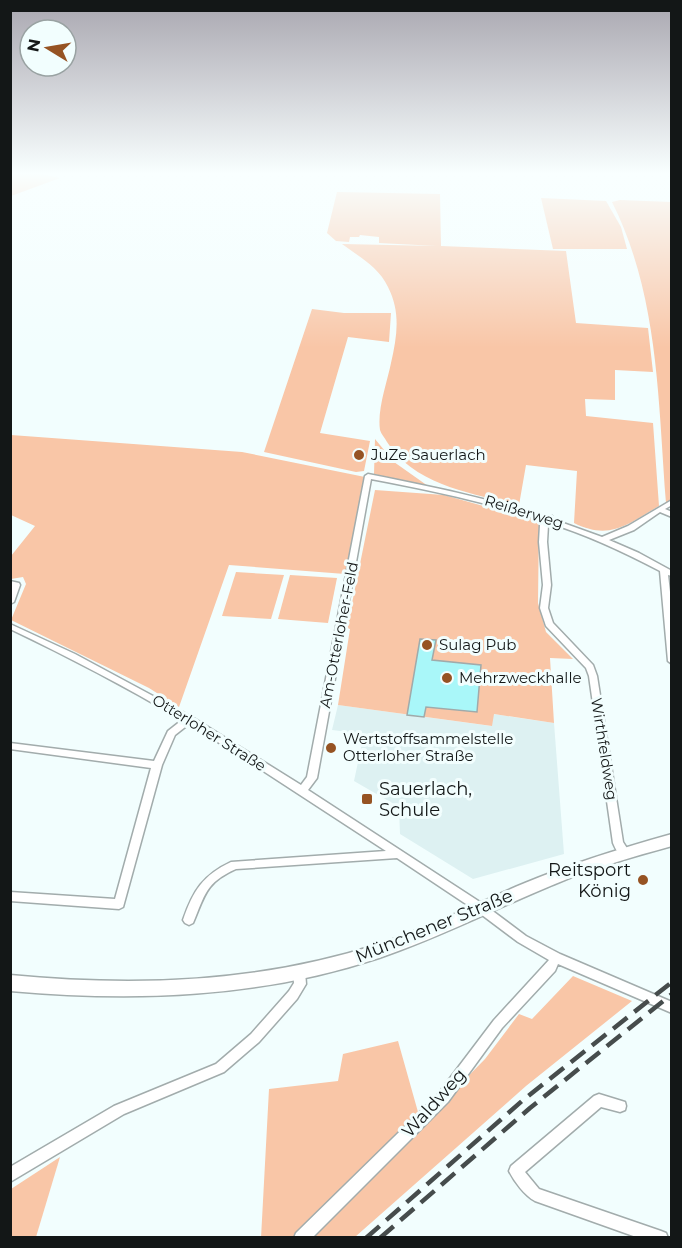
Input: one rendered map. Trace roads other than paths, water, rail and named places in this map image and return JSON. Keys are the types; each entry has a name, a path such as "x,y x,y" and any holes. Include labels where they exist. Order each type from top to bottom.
{"main road":[{"name":"Münchener Straße","path":"10,983 98,991 160,992 231,985 299,972 380,950 554,877 672,840"}],"street":[{"name":"Reißerweg","path":"368,476 454,492 549,518 605,539 668,572"},
{"name":"Am-Otterloher-Feld","path":"302,791 312,778 368,476"},
{"path":"605,539 632,528 672,502"},
{"path":"661,510 672,514"},
{"name":"Wirthfeldweg","path":"549,518 544,525 543,534 548,585 544,608 549,624 590,667 593,676 618,843 625,853"},
{"path":"668,572 672,662"},
{"path":"10,583 16,585 10,602"},
{"name":"Otterloher Straße","path":"10,626 114,675 189,719 399,854 482,909 522,939 556,958 672,1008"},
{"path":"10,896 119,904 157,765 171,733 189,719"},
{"path":"10,746 157,765"},
{"path":"189,920 196,898 216,872 235,865 399,854"},
{"name":"Waldweg","path":"301,1238 443,1098 498,1024 556,958"},
{"path":"10,1175 119,1110 220,1068 255,1038 293,995 300,984 299,972"},
{"path":"620,1106 599,1100 516,1171 535,1194 661,1238"}],"railway":[{"path":"366,1238 522,1101 672,982"},
{"path":"380,1238 530,1108 672,994"}],"place":[{"name":"JuZe Sauerlach","path":"359,455"},
{"name":"Sulag Pub","path":"427,645"},
{"name":"Mehrzweckhalle","path":"447,678"},
{"name":"Wertstoffsammelstelle Otterloher Straße","path":"331,748"},
{"name":"Sauerlach, Schule","path":"367,799"},
{"name":"Reitsport König","path":"643,880"}]}
